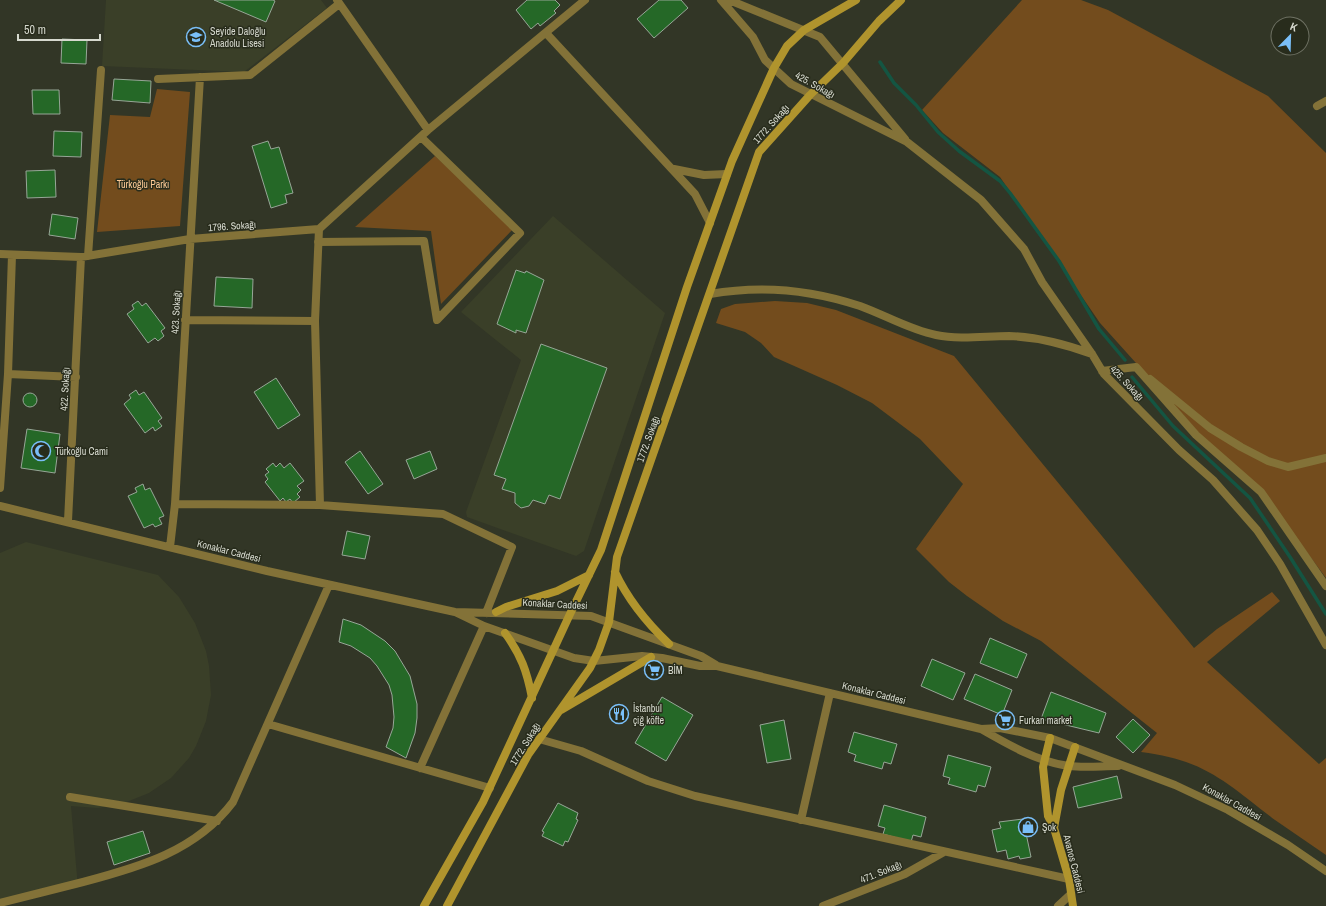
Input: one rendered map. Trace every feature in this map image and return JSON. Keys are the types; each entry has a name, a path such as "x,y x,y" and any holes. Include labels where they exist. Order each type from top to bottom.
{"street":[{"path":"320,505 315,321 319,230 428,130 585,0"},
{"name":"425. Sokağı","path":"721,0 753,38 765,60 791,84 810,95 907,142 981,200 1002,222 1024,249 1042,282 1102,370 1178,450 1214,480 1244,514 1280,564 1326,645"},
{"name":"425. Sokağı","path":"729,0 820,37 907,142"},
{"name":"1772. Sokağı","path":"424,906 490,788 601,550 684,295 727,174 774,68 786,46 804,30 856,0"},
{"name":"1772. Sokağı","path":"448,906 528,755 594,661 609,622 617,557 759,152 810,95 843,63 879,21 901,0"},
{"path":"158,79 250,75 338,2 428,130"},
{"path":"546,33 674,169 695,194 710,223"},
{"name":"422. Sokağı","path":"68,521 76,377 101,70"},
{"name":"423. Sokağı","path":"170,547 175,504 200,77"},
{"path":"1317,106 1326,101"},
{"path":"318,242 424,241 437,320 520,233 421,137"},
{"path":"674,169 704,175 727,174"},
{"name":"1796. Sokağı","path":"0,254 85,256 190,239 319,230"},
{"path":"0,488 8,374 12,255"},
{"path":"710,294 732,290 802,292 859,306 936,335 1025,337 1055,342 1092,354"},
{"path":"185,320 315,321"},
{"path":"1102,370 1136,367 1210,428 1268,461 1288,467 1326,458"},
{"path":"1136,367 1196,435 1261,492 1326,586"},
{"path":"8,374 76,377"},
{"path":"175,504 320,505 443,514 512,547 486,613"},
{"name":"Konaklar Caddesi","path":"0,506 68,521 329,585 455,612 570,614 591,616 700,656 717,666"},
{"path":"615,572 624,592 635,608 669,644"},
{"path":"496,612 506,607 557,591 589,575"},
{"path":"0,903 134,868 186,846 217,821 233,802 329,585"},
{"name":"Konaklar Caddesi","path":"455,612 484,626 574,658 594,661 633,657 651,657 700,666 717,666 981,729 1000,728 1050,738 1198,795 1288,845 1326,871"},
{"path":"420,768 484,626"},
{"path":"505,633 523,661 528,675 532,698"},
{"path":"557,713 651,657"},
{"path":"801,820 830,693"},
{"path":"268,724 490,788"},
{"name":"Konaklar Caddesi","path":"981,729 999,740 1044,759 1070,766 1121,766"},
{"name":"Avanos Caddesi","path":"1050,738 1044,759 1043,776 1048,816 1054,828 1068,879 1073,906"},
{"path":"539,739 581,751 625,772 671,789 801,820 1068,879"},
{"name":"Avanos Caddesi","path":"1054,828 1060,795 1075,747"},
{"path":"70,797 217,821"},
{"name":"471. Sokağı","path":"824,906 842,897 884,883 944,852"},
{"path":"1058,906 1071,894"}],"shaded area":[{"name":"Seyide Daloğlu Anadolu Lisesi","path":"106,0 321,0 327,8 244,72 102,66"},
{"path":"553,216 665,313 584,551 576,556 467,517 466,512 521,360 461,312"},
{"path":"26,542 158,575 179,597 195,623 206,651 209,666 211,695 206,721 196,746 189,758 171,778 149,793 124,803 98,808 71,806 78,888 18,897 0,903 0,553"}],"green space":[{"path":"1022,0 1081,0 1108,10 1268,96 1326,153 1326,578 1266,497 1216,452 1100,323 1000,177 943,133 922,110"},
{"name":"Türkoğlu Parkı","path":"157,89 190,92 180,226 97,232 110,115 150,117"},
{"path":"435,156 514,228 441,304 431,231 355,227"},
{"path":"775,301 807,303 836,310 954,356 1194,648 1217,629 1272,592 1280,601 1207,662 1319,764 1326,758 1326,855 1214,775 1199,767 1182,761 1141,752 1157,733 1041,641 1003,621 967,596 949,582 916,549 963,484 920,439 872,403 837,385 774,357 761,343 745,332 716,323 721,309 735,304"}],"building":[{"path":"214,0 273,0 275,1 266,22"},
{"path":"527,0 555,0 560,5 554,11 556,13 540,26 538,23 531,29 516,10"},
{"path":"659,0 681,0 688,8 654,38 637,19"},
{"path":"62,39 87,40 86,64 61,63"},
{"path":"114,79 151,81 150,103 112,100"},
{"path":"32,90 59,90 60,114 33,114"},
{"path":"54,131 82,132 81,157 53,156"},
{"path":"268,141 271,149 279,147 293,193 285,195 287,203 271,208 252,146"},
{"path":"55,170 56,197 27,198 26,171"},
{"path":"52,214 78,218 75,239 49,235"},
{"path":"516,270 525,273 526,271 544,280 526,333 516,330 516,333 497,324"},
{"path":"216,277 253,279 252,308 214,306"},
{"path":"138,301 142,306 146,303 165,328 161,331 164,336 158,341 155,338 148,343 127,314 134,309 132,305"},
{"path":"541,344 607,368 560,499 549,495 545,504 533,500 529,506 521,508 515,503 515,493 502,489 506,479 494,475"},
{"path":"276,378 300,415 278,429 254,392"},
{"path":"136,390 139,395 144,392 162,418 158,421 162,426 155,431 153,427 145,433 124,404 131,398 129,395"},
{"path":"27,393 33,393 37,397 37,403 33,407 27,407 23,403 23,397"},
{"name":"Türkoğlu Cami","path":"27,429 60,434 55,473 21,468"},
{"path":"360,451 383,484 368,494 345,462"},
{"path":"430,451 437,469 414,479 406,460"},
{"path":"273,463 276,467 280,463 284,468 290,463 304,481 297,486 301,490 297,494 300,497 293,503 290,499 286,502 283,498 280,501 265,482 268,479 265,475 269,472 266,469"},
{"path":"143,484 145,490 150,488 164,516 159,518 162,524 155,527 153,524 144,528 128,496 137,492 135,488"},
{"path":"347,531 370,536 365,559 342,555"},
{"path":"343,619 361,625 385,641 395,651 410,676 417,704 417,718 415,733 406,758 386,747 393,728 394,717 392,695 389,685 370,658 351,646 339,642"},
{"path":"990,638 1027,654 1017,678 980,663"},
{"path":"932,659 965,673 953,700 921,686"},
{"path":"975,674 1012,690 1002,715 964,699"},
{"path":"1051,692 1106,713 1099,733 1041,719"},
{"path":"662,697 693,715 666,761 635,743"},
{"path":"1133,719 1150,735 1133,753 1116,737"},
{"path":"784,720 791,759 767,763 760,725"},
{"path":"854,732 897,744 891,764 884,762 882,769 854,761 856,755 848,752"},
{"path":"948,755 991,767 985,787 978,785 976,792 948,784 950,778 943,776"},
{"path":"1117,776 1122,798 1078,808 1073,787"},
{"path":"558,803 578,813 576,819 578,820 568,842 565,841 563,846 542,836 544,832 542,831"},
{"path":"884,805 926,817 921,837 913,835 911,842 883,834 885,828 878,826"},
{"path":"1023,819 1031,857 1020,859 1019,856 1008,859 1006,850 997,852 992,830 1001,828 999,822"},
{"path":"143,831 150,853 114,865 107,842"}],"waterway":[{"path":"880,62 894,83 916,105 938,132 959,151 1000,181 1010,193 1059,261 1099,329 1125,360"},
{"path":"1132,377 1173,426 1250,498 1326,614"}],"place":[{"name":"Seyide Daloğlu Anadolu Lisesi","path":"196,37"},
{"name":"Türkoğlu Cami","path":"41,451"},
{"name":"BİM","path":"654,670"},
{"name":"İstanbul çiğ köfte","path":"619,714"},
{"name":"Furkan market","path":"1005,720"},
{"name":"Şok","path":"1028,827"}]}
